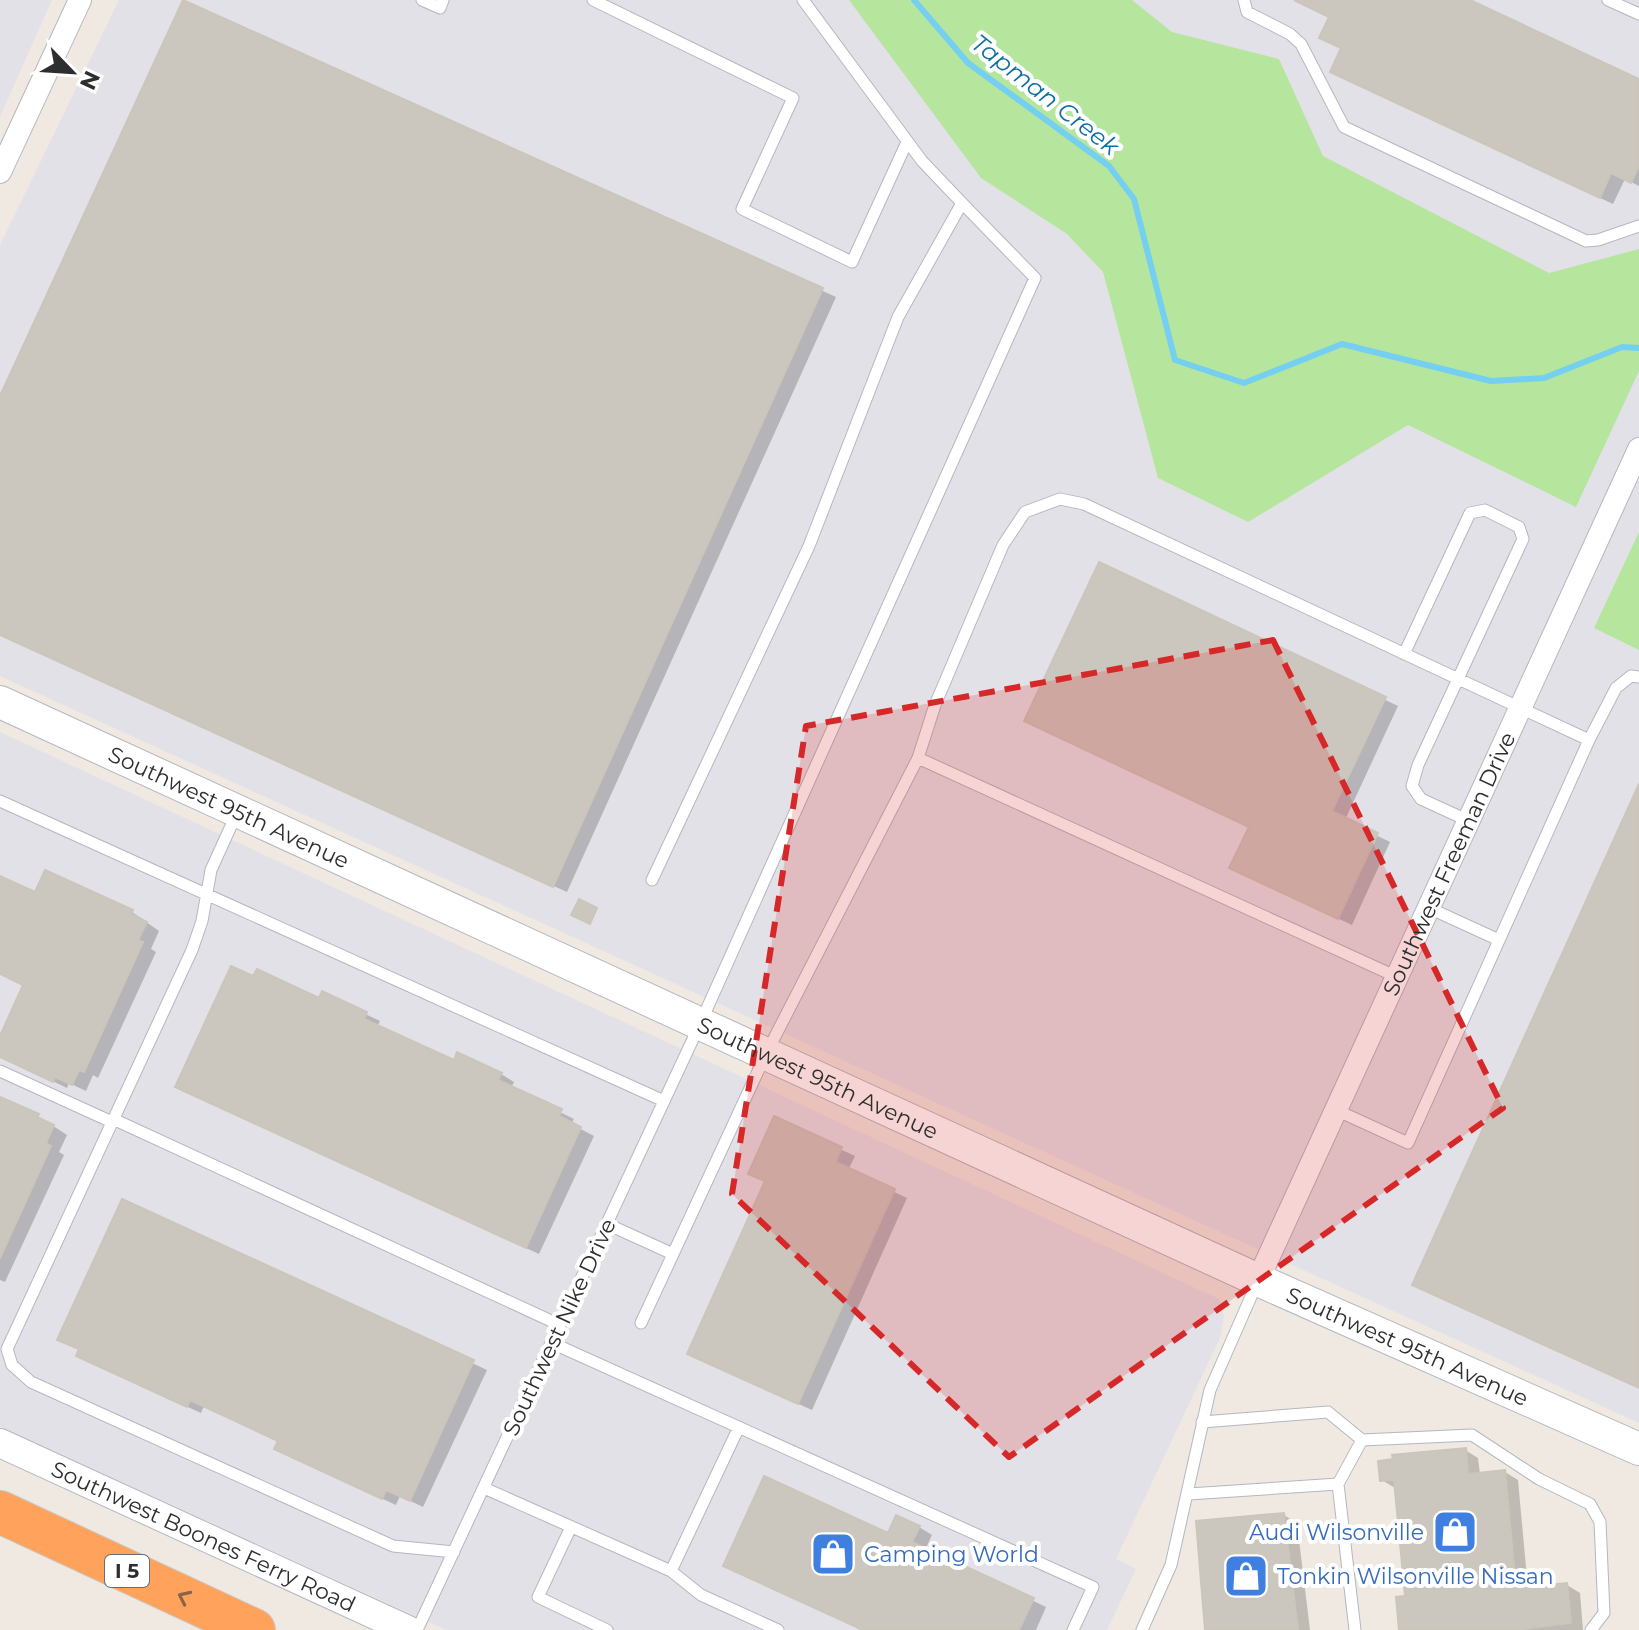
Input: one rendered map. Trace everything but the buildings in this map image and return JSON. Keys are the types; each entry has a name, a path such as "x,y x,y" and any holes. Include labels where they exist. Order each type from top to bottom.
{"highway":[{"name":"I 5","path":"0,1512 254,1630"}],"main road":[{"name":"Southwest 95th Avenue","path":"0,702 1258,1280 1639,1449"}],"street":[{"path":"0,172 80,0"},
{"name":"Southwest Freeman Drive","path":"1258,1280 1639,449"},
{"name":"Southwest Boones Ferry Road","path":"0,1443 408,1630"}],"lane":[{"path":"422,0 440,8 443,0"},
{"path":"593,0 793,98 742,209 852,262 907,142"},
{"path":"652,880 809,546 898,317 962,203 907,142 803,0"},
{"path":"1244,0 1247,12 1290,34 1301,44 1344,127 1586,241 1639,226"},
{"path":"1608,0 1639,14"},
{"name":"Southwest Nike Drive","path":"417,1630 700,1024 1035,278 962,203"},
{"path":"641,1323 766,1054 918,758 935,705 1003,545 1025,512 1060,499 1084,504 1589,740"},
{"path":"1404,654 1470,513 1485,510 1519,527 1523,539 1418,765 1412,786 1421,799 1469,821"},
{"path":"1336,1110 1408,1143 1589,740 1616,688 1631,676 1639,677"},
{"path":"918,758 1397,977"},
{"path":"0,801 664,1101"},
{"path":"238,811 211,870 202,921 192,950 4,1348 12,1365 31,1382 393,1546 454,1552"},
{"path":"1429,908 1499,940"},
{"path":"0,1071 560,1325"},
{"path":"607,1224 673,1254"},
{"path":"1142,1630 1171,1565 1210,1390 1258,1280"},
{"path":"552,1343 1093,1587 1073,1630"},
{"path":"1202,1422 1328,1412 1362,1440 1472,1435 1539,1479 1590,1504 1600,1522 1604,1613 1591,1630"},
{"path":"671,1571 739,1427"},
{"path":"1355,1630 1338,1484 1362,1440"},
{"path":"1189,1494 1338,1484"},
{"path":"484,1488 671,1571 701,1595 778,1630"},
{"path":"571,1527 538,1597 607,1630"}],"highlighted area":[{"path":"1273,640 1503,1108 1009,1457 732,1194 806,726"}],"shaded area":[{"path":"0,0 52,0 0,117"},
{"path":"119,0 1639,0 1639,1423 0,676 0,245"},
{"path":"0,732 1219,1299 1224,1316 1220,1338 1116,1559 1136,1569 1107,1630 446,1630 0,1427"}],"green space":[{"path":"849,0 1132,0 1172,32 1279,59 1323,156 1549,273 1639,249 1639,371 1576,507 1408,425 1248,522 1158,478 1103,272 1067,234 981,178"},
{"path":"1639,532 1639,650 1594,628"}],"waterway":[{"name":"Tapman Creek","path":"914,0 968,63 1109,166 1134,199 1175,360 1244,383 1342,344 1491,381 1544,378 1622,347 1639,348"}],"place":[{"name":"Audi Wilsonville","path":"1455,1532"},
{"name":"Camping World","path":"833,1554"},
{"name":"Tonkin Wilsonville Nissan","path":"1246,1576"}]}
